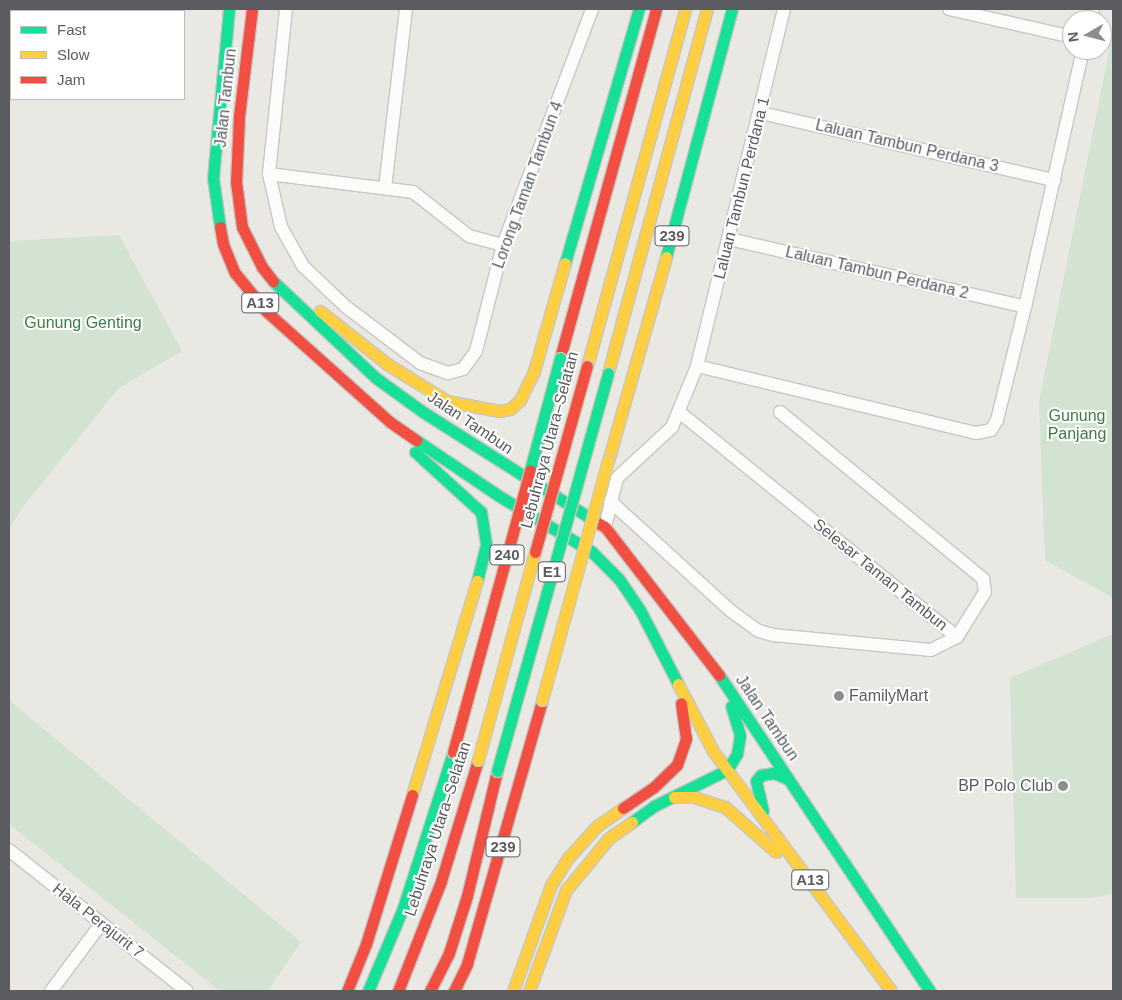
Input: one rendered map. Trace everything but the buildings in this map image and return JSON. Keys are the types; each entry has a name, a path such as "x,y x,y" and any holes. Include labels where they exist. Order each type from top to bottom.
{"main road":[{"name":"Jalan Tambun","path":"229,9 213,178 223,244 235,273 267,312 390,422 500,496 591,551 619,580 640,610 713,751 771,830 831,906 890,991"},
{"name":"Jalan Tambun","path":"252,9 239,117 236,182 242,227 250,247 276,285 384,383 477,448 605,527 720,678 930,991"},
{"path":"276,285 304,298 387,364 446,401 485,410 510,409 520,400 534,371 639,9"},
{"name":"240","path":"368,991 402,908 453,752 656,9"},
{"name":"Lebuhraya Utara–Selatan","path":"398,991 441,881 478,760 685,9"},
{"name":"E1","path":"430,991 449,953 467,896 497,771 707,9"},
{"name":"239","path":"454,991 467,964 608,461 646,334 732,9"},
{"path":"347,991 369,935 475,589 486,546 481,512 406,445 390,422"},
{"path":"513,991 551,885 568,858 598,826 654,787 677,765 684,752 686,724 676,678"},
{"path":"529,991 566,890 582,868 610,838 672,797 727,770 737,754 740,735 737,719 720,678"},
{"path":"771,830 757,796 756,781 761,775 774,772 788,779"},
{"path":"672,797 694,797 725,807 772,847 831,906"},
{"path":"459,991 467,964"}],"street":[{"path":"286,9 269,174 413,192 469,236 503,245"},
{"path":"385,188 406,9"},
{"name":"Lorong Taman Tambun 4","path":"269,174 275,210 286,238 303,266 338,299 430,369 448,373 470,364 476,351 503,245 592,9"},
{"name":"Laluan Tambun Perdana 1","path":"605,527 617,478 672,427 696,366 761,112 784,9"},
{"path":"949,9 1062,35"},
{"path":"696,366 976,433 986,432 997,420 1025,307 1081,60"},
{"name":"Laluan Tambun Perdana 3","path":"761,112 1054,180"},
{"name":"Laluan Tambun Perdana 2","path":"729,239 1025,307"},
{"name":"Selesar Taman Tambun","path":"610,501 742,620 759,631 772,635 932,650 957,637 679,412"},
{"path":"780,412 983,580 986,589 957,637"},
{"name":"Hala Perajurit 7","path":"9,850 187,991"},
{"path":"51,991 101,924"}],"green space":[{"path":"9,9 122,9 10,10 9,91"},
{"name":"Gunung Panjang","path":"1113,32 1113,598 1045,560 1039,402 1107,60 1112,60"},
{"name":"Gunung Genting","path":"119,235 182,351 119,388 22,508 9,530 9,241"},
{"name":"BP Polo Club","path":"1113,634 1113,894 1092,898 1016,898 1010,678"},
{"path":"9,700 301,942 268,991 220,991 9,824"}],"traffic: fast":[{"path":"220,227 213,178 229,9"},
{"path":"565,263 639,9"},
{"path":"666,257 732,9"},
{"path":"273,281 376,378 423,412 598,523"},
{"path":"530,470 560,358"},
{"path":"497,771 608,373"},
{"path":"416,440 499,496 591,551 619,579 640,610 678,684"},
{"path":"415,452 481,512 486,545 477,581"},
{"path":"719,675 930,991"},
{"path":"632,822 654,806 727,770 737,754 740,735 731,706"},
{"path":"368,991 403,908 453,752"},
{"path":"763,811 756,781 761,775 774,773 788,779"}],"traffic: slow":[{"path":"587,366 685,9"},
{"path":"608,373 707,9"},
{"path":"608,461 666,257"},
{"path":"320,311 387,364 447,401 499,411 510,409 520,400 534,371 565,263"},
{"path":"542,700 608,461"},
{"path":"478,760 535,552"},
{"path":"412,795 477,581"},
{"path":"678,684 713,751 891,991"},
{"path":"674,797 694,797 725,807 776,852"},
{"path":"513,991 551,885 568,858 597,826 623,808"},
{"path":"529,991 566,890 609,838 632,822"}],"traffic: jam":[{"path":"252,9 239,117 236,182 242,227 262,267 273,281"},
{"path":"560,358 656,9"},
{"path":"220,227 223,244 235,273 267,312 390,422 416,440"},
{"path":"535,552 587,366"},
{"path":"453,752 530,470"},
{"path":"598,523 605,527 719,675"},
{"path":"454,991 467,964 542,700"},
{"path":"623,808 654,787 677,765 686,739 681,703"},
{"path":"398,991 441,881 478,760"},
{"path":"430,991 449,953 467,896 497,771"},
{"path":"347,991 366,944 412,795"}],"place":[{"name":"FamilyMart","path":"839,696"},
{"name":"BP Polo Club","path":"1063,786"}]}
